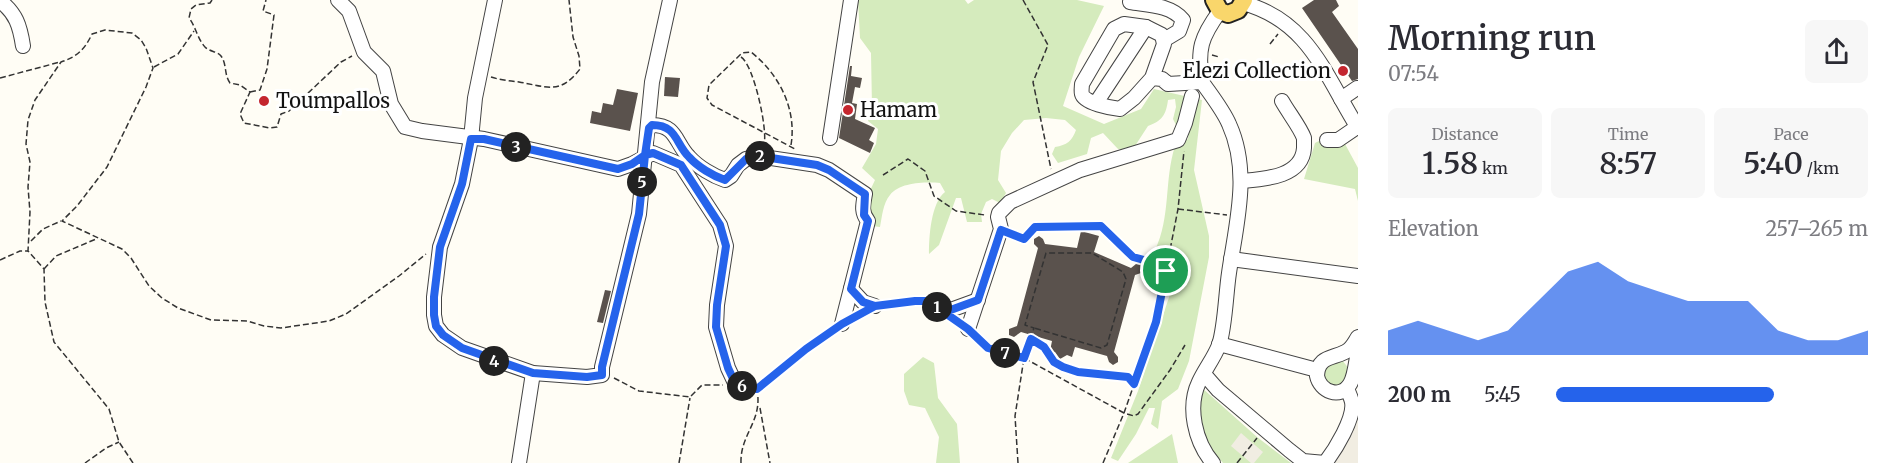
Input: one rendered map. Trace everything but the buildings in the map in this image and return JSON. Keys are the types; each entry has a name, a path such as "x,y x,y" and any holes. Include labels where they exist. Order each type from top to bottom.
{"main road":[{"path":"1217,5 1227,14 1235,12 1243,2"}],"street":[{"path":"338,0 349,11 364,52 383,71 391,104 405,127 422,132 484,139 618,169 653,153 681,165 720,225 726,246 716,327 728,368 736,385"},
{"path":"495,0 462,184 440,247 434,297 436,326 443,335 462,348 533,373 587,377 602,375 639,214 652,82 670,0"},
{"path":"830,138 851,0"},
{"path":"0,1 17,20 23,46"},
{"path":"1130,2 1178,12 1183,20 1179,31 1164,40"},
{"path":"1243,2 1277,17 1305,40 1358,127 1338,140 1327,140"},
{"path":"1213,463 1203,449 1193,403 1199,383 1219,344 1242,181 1229,124 1202,82 1200,53 1204,32 1217,5"},
{"path":"1124,24 1146,27 1162,35 1164,40 1152,78 1134,98 1120,109 1107,108 1084,98 1081,93 1082,84 1114,29 1124,24"},
{"path":"1096,103 1146,27"},
{"path":"1152,78 1162,79 1168,84 1202,82"},
{"path":"1341,99 1357,88"},
{"path":"968,329 1000,223 1010,202 1080,170 1178,140 1192,96"},
{"path":"1242,181 1281,175 1293,169 1300,162 1304,139 1282,101"},
{"path":"648,123 663,125 672,132 689,157 717,178 725,180 746,159 758,156 817,165 829,170 865,194 864,215 868,221 842,324"},
{"path":"1231,259 1358,276"},
{"path":"851,289 863,302 875,306"},
{"path":"945,312 978,300"},
{"path":"1358,337 1348,350 1324,360 1317,370 1318,381 1326,390 1335,392 1347,388 1352,381 1358,351"},
{"path":"1219,344 1317,370"},
{"path":"1335,356 1347,361 1353,373"},
{"path":"519,463 533,373"},
{"path":"1204,374 1218,390 1303,461 1325,463 1336,457 1353,403 1347,388"}],"path":[{"path":"212,0 210,3 196,5 191,9 189,18 206,48 219,53 230,83 240,85 250,92 260,90 267,69 274,15 262,11 266,0"},
{"path":"481,75 547,88 570,81 580,69 573,37 569,0"},
{"path":"1023,0 1048,45 1033,82 1050,168 1064,177"},
{"path":"1270,44 1283,29"},
{"path":"0,78 71,59 86,46 92,34 105,30 132,33 141,40 153,68"},
{"path":"30,242 43,229 62,220 77,207 108,166 153,68 178,54 194,30"},
{"path":"250,92 240,114 243,123 270,128 277,126 281,114 296,106 341,62 364,52"},
{"path":"791,145 792,116 783,90 756,56 751,52 742,53 709,85 707,98 712,105 791,145 800,152"},
{"path":"1208,55 1219,57"},
{"path":"740,56 745,59 754,79 766,134 758,156"},
{"path":"28,251 30,162 26,144 28,120 35,100 61,62"},
{"path":"1103,463 1124,413 1156,322 1178,209 1184,149 1178,140"},
{"path":"883,175 908,159 925,171 934,196 956,211 1000,223 1024,239 1035,227 1101,226 1133,257 1151,262 1166,271"},
{"path":"1178,209 1237,216"},
{"path":"62,220 97,239 122,249 131,258 149,286 178,308 212,320 247,321 281,328 329,321 346,314 427,254 440,247"},
{"path":"97,239 56,256 50,261 44,269 45,302 54,342 109,410 119,442 133,463"},
{"path":"0,260 20,251 28,251 44,269"},
{"path":"1087,251 1123,272 1126,279 1107,345 1101,348 1034,328 1025,325 1046,253 1087,251"},
{"path":"875,306 928,301 945,312"},
{"path":"757,389 806,349 842,324"},
{"path":"1018,463 1015,416 1024,358 1034,328"},
{"path":"968,329 988,348 1024,358 1124,413 1134,416 1138,414 1170,370 1185,345"},
{"path":"1031,339 1044,347 1054,362 1063,367 1078,372 1128,377 1134,384"},
{"path":"602,375 614,378 639,391 690,397"},
{"path":"680,463 690,397 702,385 736,385 757,389"},
{"path":"757,389 770,463"},
{"path":"741,463 745,441 759,405"},
{"path":"1237,463 1263,428"},
{"path":"85,463 119,442"}],"green space":[{"path":"858,0 965,0 968,4 974,0 1077,0 1104,6 1079,57 1063,106 1104,124 1141,109 1154,89 1202,100 1194,170 1209,236 1209,257 1189,361 1178,389 1162,401 1158,429 1151,424 1155,408 1149,408 1136,434 1118,461 1111,458 1138,391 1180,264 1167,254 1155,250 1163,225 1169,172 1175,146 1188,139 1189,127 1177,127 1173,119 1175,99 1168,100 1162,117 1148,126 1133,149 1118,149 1103,133 1091,138 1087,154 1058,163 1052,154 1055,147 1068,142 1076,130 1065,120 1046,118 1024,120 1012,133 1001,151 998,180 1006,193 1000,203 992,199 986,202 981,214 982,222 967,222 961,198 956,198 939,245 929,254 930,229 934,212 940,197 945,192 940,183 907,185 894,191 886,202 880,227 872,226 868,195 875,180 862,168 876,144 878,129 868,121 872,107 871,53 860,38"},
{"path":"1338,131 1358,168 1358,201 1355,189 1304,179 1315,143"},
{"path":"923,357 934,363 938,398 957,424 960,463 936,463 939,437 925,408 909,405 904,391 904,374"},
{"path":"1342,360 1350,370 1344,386 1327,386 1321,371 1322,366"},
{"path":"1201,387 1257,437 1291,463 1223,463 1210,446 1202,428 1199,409"},
{"path":"1172,434 1178,463 1128,463"}],"shaded area":[{"path":"1358,397 1358,463 1329,463 1357,403"},
{"path":"1241,433 1263,452 1254,463 1231,446"}],"place":[{"name":"Elezi Collection","path":"1343,71"},
{"name":"Toumpallos","path":"264,101"},
{"name":"Hamam","path":"848,110"}],"route":[{"path":"1166,271 1151,262 1133,257 1101,226 1035,227 1024,239 1001,230 978,300 945,312 928,301 875,306 863,302 851,289 868,221 863,207 865,194 858,188 817,165 758,156 746,159 725,180 717,178 689,157 672,132 663,125 652,125 649,128 645,155 632,164 618,169 484,139 471,139 462,184 440,247 434,315 436,326 443,335 462,348 495,361 533,373 587,377 602,375 639,214 645,155 653,153 681,165 720,225 726,246 716,327 728,368 736,385 757,389 806,349 842,324 875,306 915,301 928,301 979,337 988,348 1024,358 1031,339 1044,347 1054,362 1063,367 1078,372 1128,377 1134,384 1156,322 1166,271"}]}
